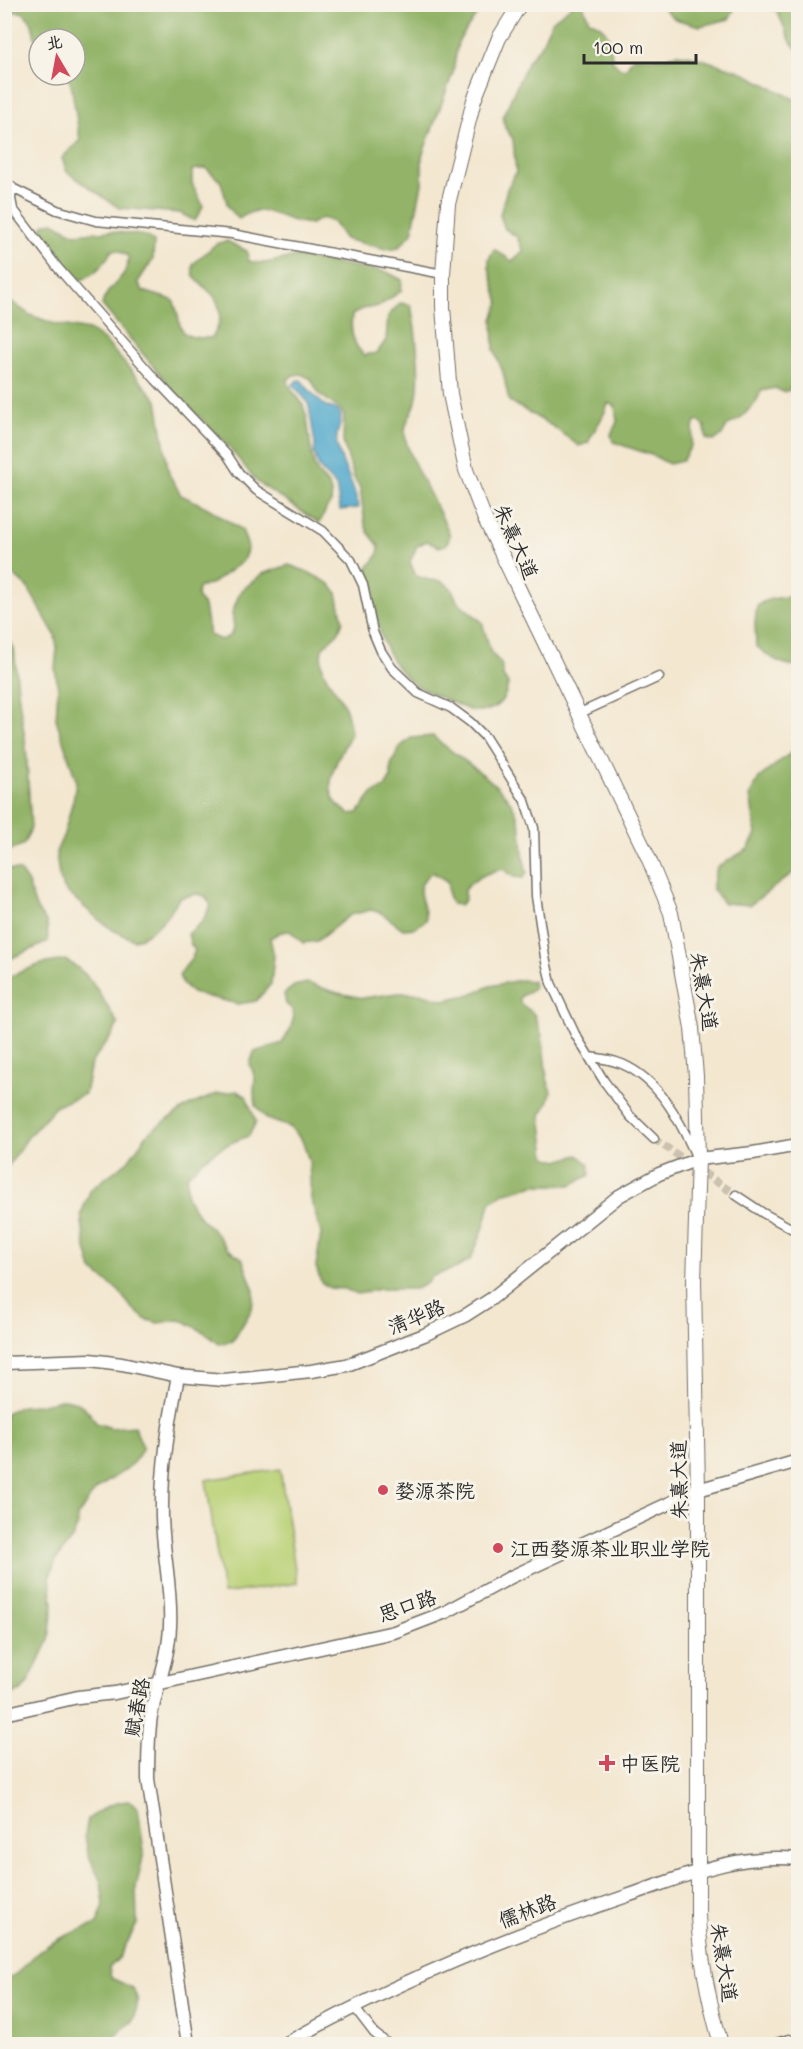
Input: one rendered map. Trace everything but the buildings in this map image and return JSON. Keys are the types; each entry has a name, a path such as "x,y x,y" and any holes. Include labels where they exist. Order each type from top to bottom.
{"main road":[{"name":"朱熹大道","path":"519,4 499,38 471,110 447,204 443,274 450,394 466,470 498,550 622,800 671,913 692,1028 696,1076 698,1160 694,1281 698,1490 699,1933 712,2013 721,2044"}],"street":[{"path":"8,185 57,210 96,221 232,234 443,274"},
{"path":"8,185 14,209 58,268 156,380 228,456 248,482 323,531 351,560 363,585 377,641 392,668 418,693 451,708 485,737 529,812 534,828 536,896 551,982 575,1034 604,1081 630,1116 654,1139"},
{"path":"578,714 659,677"},
{"path":"589,1057 620,1063 651,1086 673,1109 680,1120 698,1160"},
{"name":"清华路","path":"4,1363 90,1360 122,1364 177,1376 224,1380 347,1365 424,1335 466,1315 491,1299 619,1196 659,1174 698,1160 798,1145"},
{"path":"736,1195 798,1232"},
{"name":"赋春路","path":"177,1376 164,1459 162,1516 169,1583 170,1626 167,1656 151,1717 147,1752 148,1779 188,2044"},
{"name":"思口路","path":"4,1714 78,1697 115,1693 159,1684 365,1639 404,1628 446,1612 511,1577 698,1490 798,1461"},
{"name":"儒林路","path":"285,2044 398,1985 549,1922 699,1870 740,1860 798,1859"},
{"path":"354,2007 374,2033 388,2044"},
{"path":"773,2044 789,2039"}],"green space":[{"path":"5,4 483,5 458,42 453,73 422,156 422,184 412,233 399,247 386,249 345,239 333,222 322,218 311,224 259,211 246,214 239,219 228,207 221,182 206,168 192,170 192,183 203,206 195,221 180,213 119,208 67,172 62,158 80,140 71,87 87,87 87,27 32,27 31,21 22,12 10,12"},
{"path":"574,4 583,5 589,20 602,27 608,35 612,60 620,68 626,69 633,57 666,58 676,54 688,55 740,71 798,101 798,367 790,390 783,392 775,388 761,391 756,402 740,419 728,425 722,435 714,441 706,439 705,427 699,421 694,423 691,446 682,461 669,464 654,456 613,442 611,434 617,422 615,406 608,403 588,443 579,446 552,426 509,401 503,372 494,350 493,319 499,303 489,268 489,259 494,249 512,261 523,251 517,237 505,229 500,215 507,189 516,172 513,139 505,128 503,116 528,61 541,45 552,21"},
{"path":"737,4 729,19 700,26 675,19 660,5"},
{"path":"761,5 798,5 798,51 791,42 777,11"},
{"path":"53,222 75,234 110,231 146,236 154,242 153,259 138,282 143,291 173,300 181,329 190,336 198,338 211,338 219,324 220,314 215,298 195,277 193,264 216,244 227,241 247,251 249,261 255,263 298,257 387,272 402,280 401,291 379,306 362,309 352,315 353,336 364,355 377,353 386,340 388,316 400,303 411,305 416,340 418,391 406,423 405,438 416,468 450,536 446,545 439,547 427,541 417,546 410,562 416,576 442,581 452,589 457,601 482,622 491,653 501,663 503,676 508,684 500,703 484,711 469,710 436,695 405,676 387,650 376,618 366,570 378,555 379,546 365,524 360,488 354,478 343,442 344,416 341,410 319,394 311,379 301,374 293,375 288,380 290,388 304,408 315,467 331,491 331,503 319,523 257,482 224,441 179,397 102,305 108,292 126,270 128,256 118,250 111,251 99,269 81,280 75,277 41,236 40,230 45,224"},
{"path":"5,297 30,315 55,324 89,330 105,341 157,400 169,474 181,495 208,508 242,530 248,547 243,561 213,583 198,588 197,597 204,606 209,635 221,640 230,636 234,627 232,613 240,592 262,574 289,565 330,584 337,593 343,621 338,633 322,648 321,658 327,679 346,708 351,734 332,776 332,793 336,803 349,814 358,813 372,794 385,787 391,777 391,765 400,747 411,738 433,736 490,780 509,800 520,825 527,873 523,878 514,877 503,869 487,874 472,882 464,890 465,900 460,905 452,904 448,895 448,882 432,872 425,878 420,889 426,920 415,928 403,929 381,913 371,910 350,915 317,941 303,943 290,931 281,932 270,938 274,956 271,984 256,1001 238,1004 192,993 182,983 179,975 195,950 188,934 202,922 211,905 205,896 196,894 179,898 160,924 149,933 134,940 99,920 65,890 59,876 56,852 64,834 76,780 56,719 58,689 55,668 57,649 55,635 28,588 12,574 5,572"},
{"path":"798,581 798,666 792,666 770,657 756,646 755,623 757,606 770,599 792,595"},
{"path":"4,631 14,648 26,746 31,828 24,844 12,850 4,847"},
{"path":"798,747 798,869 750,905 723,903 712,888 717,867 748,849 756,834 750,795 759,778"},
{"path":"5,869 20,871 28,883 36,908 47,923 48,941 5,962"},
{"path":"65,960 89,979 118,1024 91,1063 85,1094 56,1106 28,1137 5,1171 5,978 41,964"},
{"path":"520,980 533,981 534,988 520,997 520,1003 534,1014 542,1036 551,1092 541,1115 546,1157 558,1161 578,1155 589,1164 590,1175 571,1185 535,1185 502,1194 490,1203 484,1227 471,1259 457,1268 433,1276 427,1283 416,1289 379,1289 357,1294 345,1289 330,1288 321,1282 316,1267 321,1233 311,1199 309,1161 302,1140 290,1127 267,1119 255,1105 255,1078 250,1064 254,1052 282,1043 290,1030 294,1016 292,1009 286,1004 284,994 294,986 307,983 363,998 398,993 420,993 444,1000 468,995 490,986"},
{"path":"237,1091 246,1096 256,1122 249,1136 215,1152 187,1176 187,1197 200,1218 216,1233 227,1249 242,1258 254,1291 252,1309 233,1341 219,1344 184,1321 158,1323 145,1319 131,1307 119,1291 92,1270 85,1245 81,1214 91,1189 128,1161 149,1132 188,1106 217,1094"},
{"path":"65,1399 84,1407 96,1423 112,1428 134,1426 143,1447 129,1467 97,1489 77,1517 78,1525 71,1540 56,1560 50,1576 53,1605 49,1641 27,1684 21,1691 5,1697 5,1413 22,1406"},
{"path":"280,1469 297,1583 223,1594 206,1480"},
{"path":"130,1801 138,1808 144,1852 136,1888 137,1924 119,1958 109,1968 111,1978 133,1988 138,2001 133,2021 104,2044 5,2044 5,1979 24,1967 48,1945 97,1924 104,1905 101,1882 88,1854 85,1835 88,1819 112,1804"}],"water":[{"path":"297,380 301,380 325,405 340,413 341,420 336,441 355,492 358,508 340,510 336,486 319,468 314,453 315,445 309,407 307,401 293,385"}],"tunnel":[{"path":"654,1139 736,1195"}],"place":[{"name":"婺源茶院","path":"383,1490"},
{"name":"江西婺源茶业职业学院","path":"498,1548"},
{"name":"中医院","path":"607,1763"}]}
